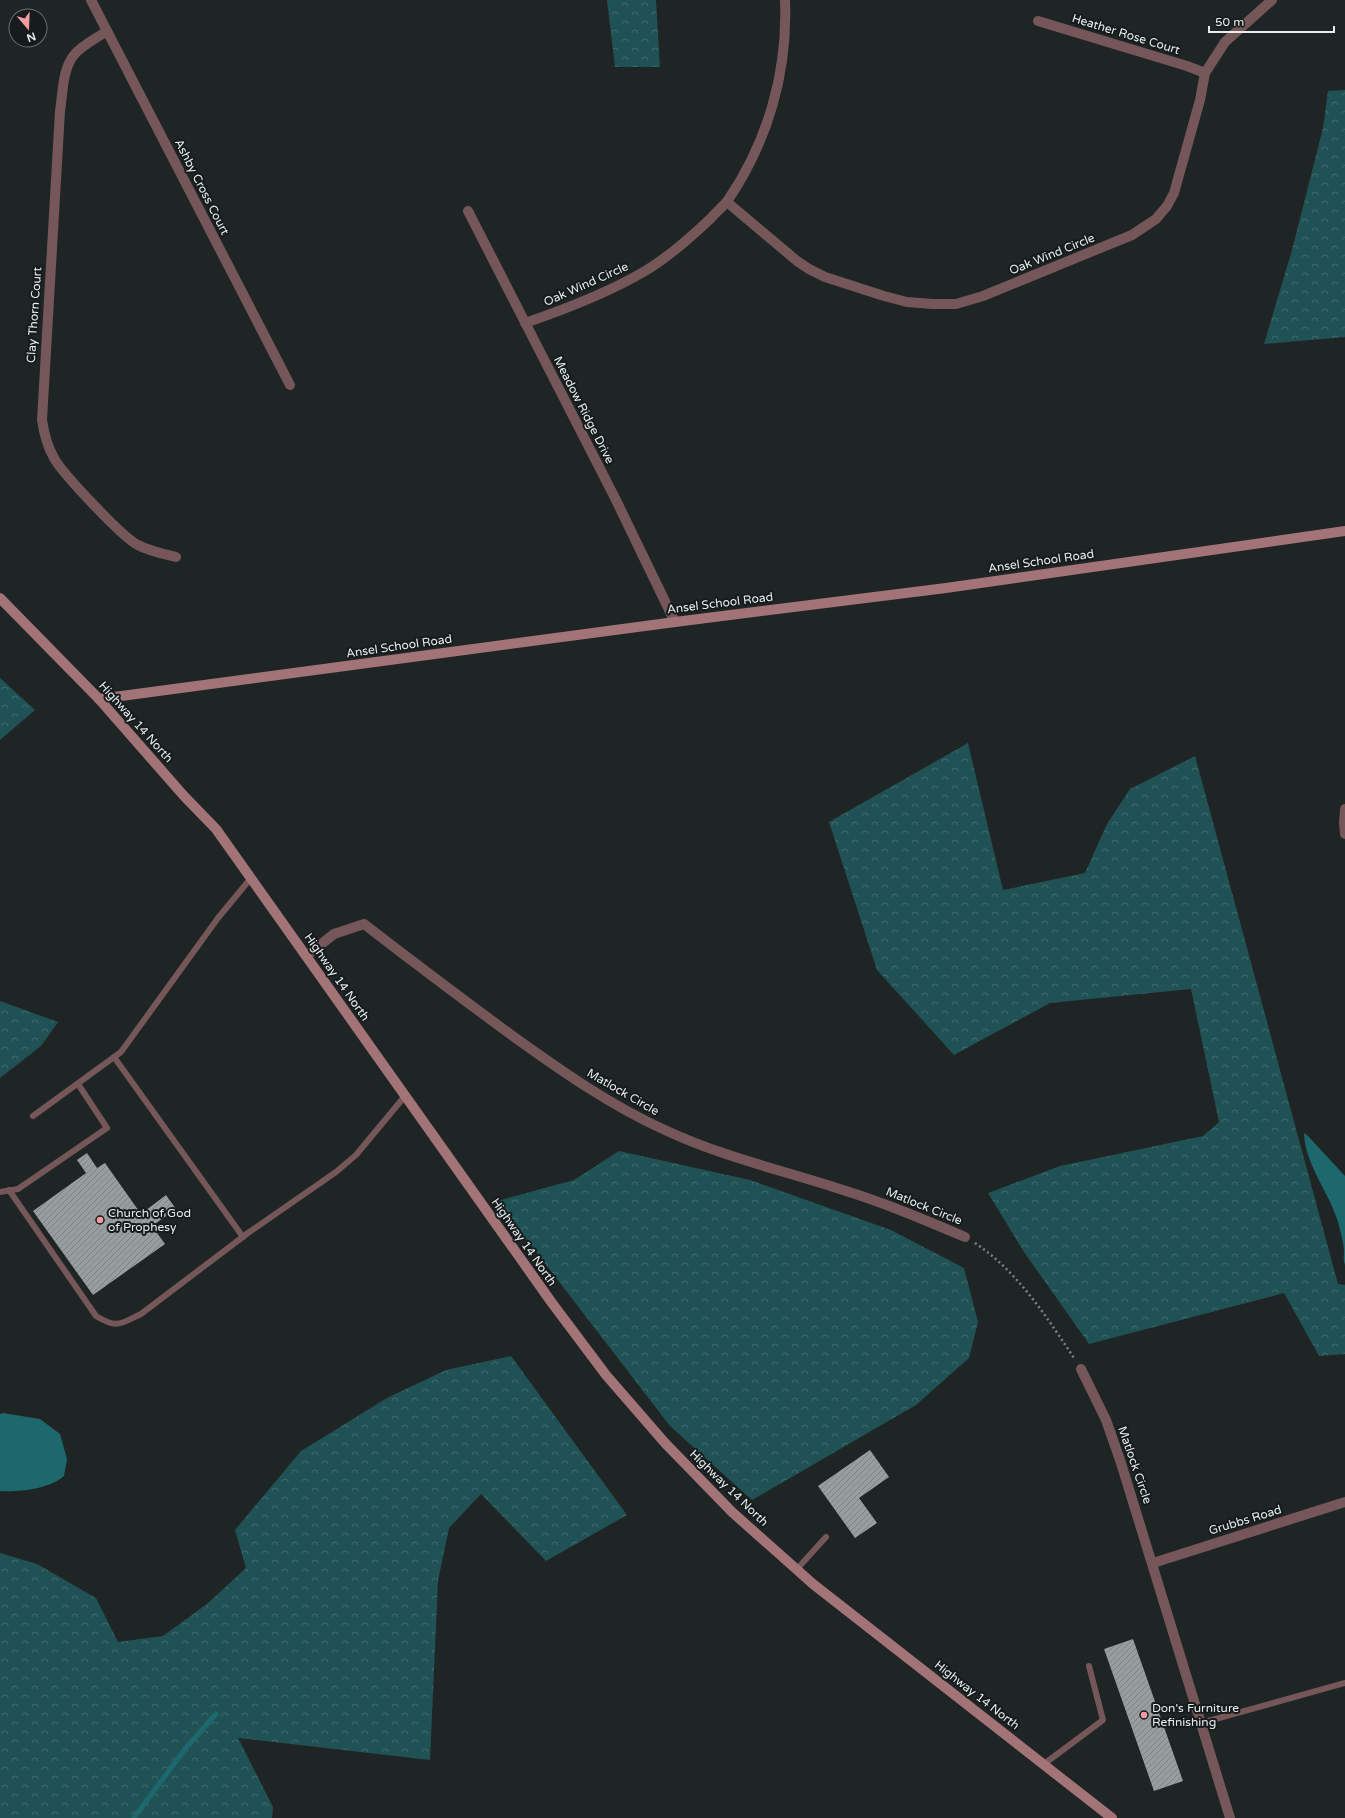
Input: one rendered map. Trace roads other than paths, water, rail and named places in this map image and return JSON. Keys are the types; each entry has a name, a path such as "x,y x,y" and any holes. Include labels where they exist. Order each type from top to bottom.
{"main road":[{"name":"Ansel School Road","path":"99,699 1061,572 1345,531"},
{"name":"Highway 14 North","path":"0,598 99,699 184,796 216,829 552,1303 606,1375 665,1444 732,1512 797,1569 1112,1818"}],"street":[{"name":"Ashby Cross Court","path":"92,0 290,386"},
{"name":"Oak Wind Circle","path":"525,323 608,291 645,271 670,254 727,202 761,139 775,99 783,61 786,37 785,0"},
{"name":"Oak Wind Circle","path":"727,202 797,261 825,277 907,302 956,304 970,301 1132,235 1156,220 1167,206 1174,193 1200,100 1205,73 1225,42 1272,0"},
{"name":"Heather Rose Court","path":"1038,21 1187,66 1205,73"},
{"name":"Clay Thorn Court","path":"107,31 74,55 67,66 65,74 60,111 42,420 44,434 54,459 65,474 103,513 137,545 176,557"},
{"name":"Meadow Ridge Drive","path":"468,211 619,505 675,622"},
{"path":"1345,809 1345,834"},
{"name":"Matlock Circle","path":"306,956 334,934 364,924 446,987 556,1067 626,1111 668,1132 718,1151 846,1191 909,1213 965,1237"},
{"name":"Matlock Circle","path":"1081,1369 1106,1420 1122,1463 1230,1818"},
{"name":"Grubbs Road","path":"1153,1563 1345,1502"}],"lane":[{"path":"33,1116 121,1052 218,918 251,878"},
{"path":"114,1057 243,1237"},
{"path":"0,1192 18,1189 107,1128 78,1084"},
{"path":"9,1190 96,1316 110,1324 121,1323 141,1314 243,1237 336,1172 351,1159 405,1096"},
{"path":"797,1569 826,1537"},
{"path":"1044,1764 1103,1720 1089,1666"},
{"path":"1201,1723 1345,1683"}],"waterway":[{"path":"134,1818 185,1749 216,1714"}],"place":[{"name":"Church of God of Prophesy","path":"100,1220"},
{"name":"Don's Furniture Refinishing","path":"1144,1715"}]}
